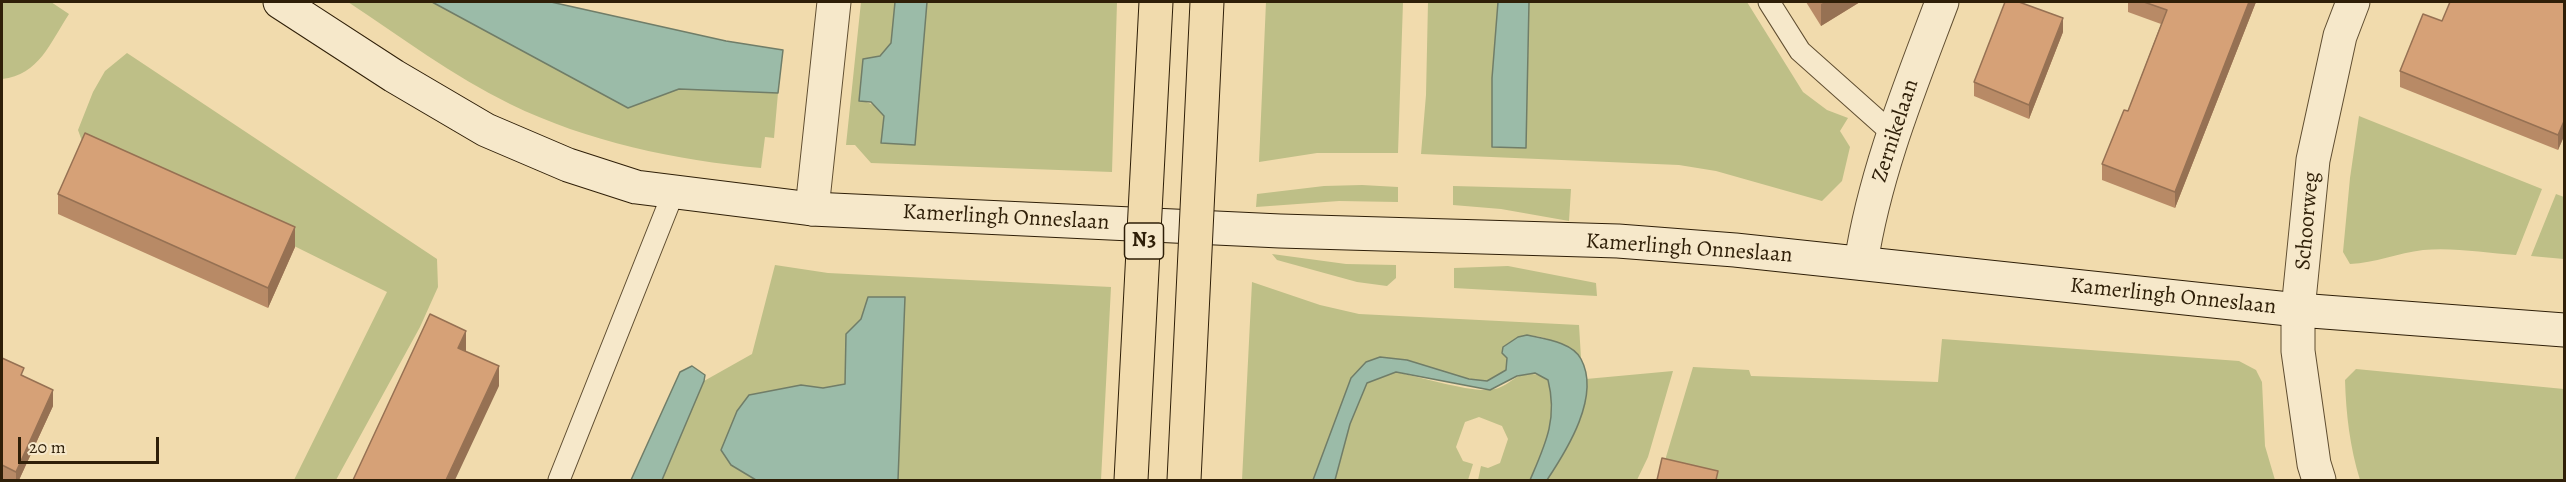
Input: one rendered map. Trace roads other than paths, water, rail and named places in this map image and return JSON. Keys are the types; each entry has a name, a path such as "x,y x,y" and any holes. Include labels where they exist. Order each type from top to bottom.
{"main road":[{"name":"N3","path":"1131,480 1156,2"},
{"name":"N3","path":"1184,480 1207,2"}],"street":[{"name":"Kamerlingh Onneslaan","path":"280,2 394,76 486,130 594,174 636,187 812,209 1280,231 1618,241 1861,263 2298,310 2565,330"},
{"path":"812,209 834,2"},
{"name":"Zernikelaan","path":"1861,263 1892,133 1942,2"},
{"name":"Schoorweg","path":"2319,480 2314,464 2298,351 2298,310 2313,160 2340,36 2353,2"}],"lane":[{"path":"1769,2 1800,51 1892,133"},
{"path":"559,480 674,191"}]}
